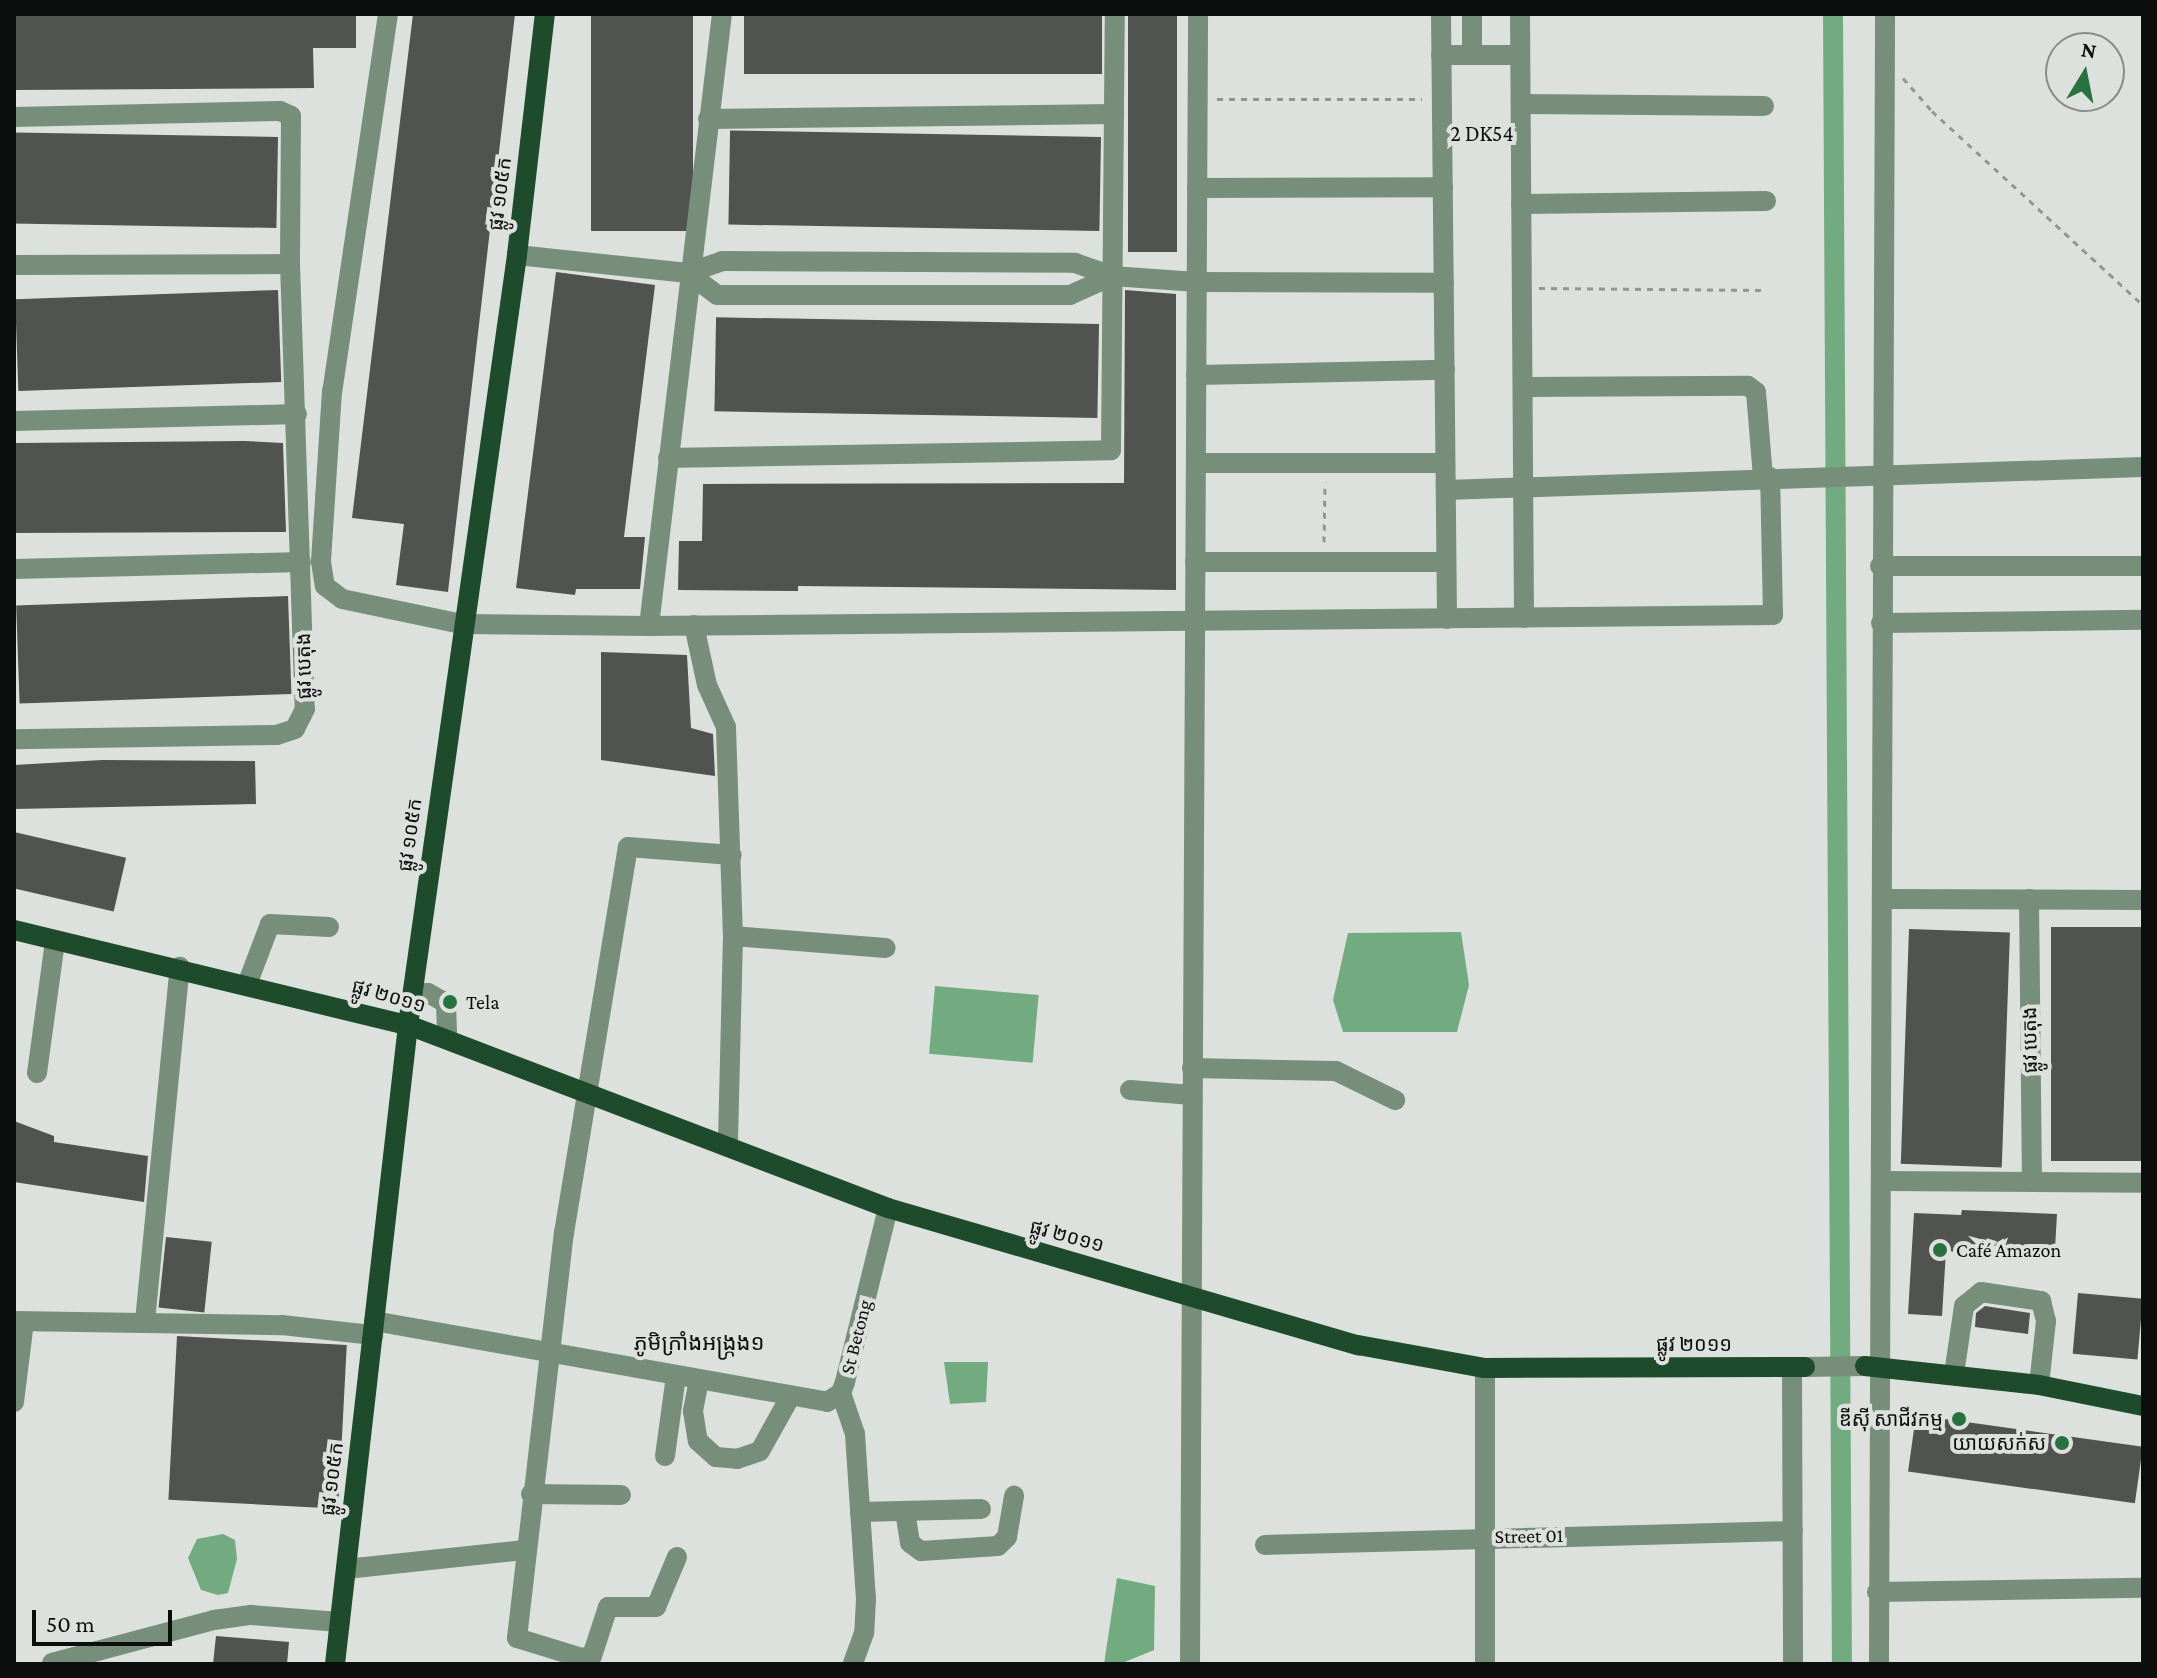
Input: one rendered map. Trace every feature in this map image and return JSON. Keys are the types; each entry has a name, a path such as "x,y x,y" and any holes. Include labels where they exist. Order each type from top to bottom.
{"main road":[{"name":"ផ្លូវ ១០៥ក","path":"335,1664 408,1025 462,624 517,255 545,14"},
{"name":"ផ្លូវ ២០១១","path":"14,930 55,942 248,982 408,1025 728,1144 888,1208 1358,1345 1485,1368 1799,1367"},
{"name":"ផ្លូវ ២០១១","path":"1872,1367 2039,1385 2143,1406"}],"street":[{"path":"388,14 332,391 321,562 325,586 342,599 462,624 649,626 1773,615 1766,477 1756,392 1748,386 1523,387"},
{"path":"649,626 688,273 722,14"},
{"path":"668,458 1111,450 1115,14"},
{"path":"1190,1664 1198,14"},
{"path":"1441,14 1447,619"},
{"path":"1472,14 1472,54"},
{"path":"1520,14 1524,618"},
{"path":"1879,1664 1872,1367 1884,1181 1881,623 1880,566 1870,473 1885,14"},
{"path":"1441,55 1520,55"},
{"path":"1521,104 1764,106"},
{"name":"ផ្លូវ បេតុង","path":"14,117 280,111 293,123 290,264 305,709 295,729 277,735 14,739"},
{"path":"708,119 1114,114"},
{"path":"1197,188 1443,187"},
{"path":"1521,204 1766,201"},
{"path":"517,255 688,273 722,261 1075,263 1112,276 1197,282 1444,283"},
{"path":"14,265 290,264"},
{"path":"688,273 717,295 1070,295 1112,276"},
{"path":"1196,375 1445,370"},
{"path":"14,421 297,414"},
{"path":"1196,463 1445,463"},
{"path":"1446,490 1803,475 2143,467"},
{"path":"14,569 301,562"},
{"path":"1195,562 1446,562"},
{"path":"1880,566 2143,566"},
{"path":"1881,623 2143,620"},
{"path":"694,625 707,685 726,727 733,936 728,1144"},
{"path":"677,1557 656,1607 608,1607 596,1650 582,1658 517,1638 524,1550 564,1233 590,1093 628,847 732,855"},
{"path":"1882,899 2143,900"},
{"name":"ផ្លូវ បេតុង","path":"2029,899 2032,1182"},
{"path":"248,982 270,924 329,927"},
{"path":"733,936 886,948"},
{"path":"37,1073 55,942"},
{"path":"145,1321 180,967"},
{"path":"413,993 428,993 446,1003 447,1039"},
{"path":"1192,1068 1336,1071 1395,1100"},
{"path":"1130,1090 1192,1095"},
{"path":"1884,1181 2143,1183"},
{"name":"St Betong","path":"19,1322 145,1321 373,1328 551,1351 827,1402 841,1393 888,1208"},
{"path":"1954,1374 1964,1306 1981,1292 2041,1301 2046,1321 2039,1385"},
{"path":"14,1402 19,1322"},
{"path":"1793,1664 1793,1531 1799,1367"},
{"name":"ផ្លូវ ២០១១","path":"1799,1367 1872,1367"},
{"path":"1485,1368 1485,1664"},
{"path":"665,1456 676,1376"},
{"path":"699,1380 693,1411 698,1441 716,1457 737,1459 760,1451 790,1397"},
{"path":"841,1393 855,1434 866,1599 864,1633 853,1664"},
{"path":"531,1494 621,1495"},
{"path":"905,1511 910,1543 921,1551 998,1546 1007,1537 1014,1496"},
{"path":"860,1512 981,1509"},
{"name":"Street 01","path":"1265,1545 1793,1531"},
{"path":"346,1569 524,1550"},
{"path":"1877,1592 2143,1588"},
{"path":"52,1663 226,1618 251,1615 340,1622"}],"path":[{"path":"1885,57 1932,111 2143,305"},
{"path":"1198,99 1442,99"},
{"path":"1522,288 1763,290"},
{"path":"1324,562 1325,462"}],"shaded area":[{"path":"1461,932 1469,985 1457,1032 1343,1032 1333,1000 1348,933"},
{"path":"935,986 1039,995 1033,1063 929,1054"},
{"path":"944,1362 988,1362 986,1402 950,1404"},
{"path":"223,1534 235,1540 237,1559 228,1593 218,1595 201,1590 188,1558 197,1539"},
{"path":"1117,1578 1155,1586 1154,1650 1120,1664 1104,1664"}],"building":[{"path":"16,14 356,14 356,48 313,48 314,88 16,90"},
{"path":"413,14 515,14 448,592 396,585 404,524 352,518"},
{"path":"591,14 693,14 693,231 591,231"},
{"path":"744,14 1102,14 1102,74 744,74"},
{"path":"1128,14 1177,14 1177,252 1128,252"},
{"path":"730,131 1101,137 1099,231 728,225"},
{"path":"14,132 278,137 276,228 14,223"},
{"path":"556,272 655,285 624,537 645,537 640,589 576,589 575,595 516,588"},
{"path":"278,290 281,382 18,391 15,299"},
{"path":"1125,290 1176,294 1176,590 798,586 798,591 678,590 679,541 702,541 703,484 1124,483"},
{"path":"716,317 1099,324 1097,418 714,411"},
{"path":"16,443 283,443 286,532 16,533"},
{"path":"288,596 291,694 20,703 16,605"},
{"path":"601,652 687,655 691,728 713,734 715,776 601,760"},
{"path":"102,760 255,761 256,804 14,809 14,765"},
{"path":"14,832 126,858 114,911 14,888"},
{"path":"2051,927 2143,927 2143,1161 2051,1161"},
{"path":"1909,929 2010,933 2002,1167 1901,1164"},
{"path":"14,1121 54,1136 54,1142 148,1156 144,1202 14,1182"},
{"path":"1962,1210 2057,1214 2055,1249 1982,1245 1982,1254 1946,1251 1942,1316 1908,1314 1914,1213 1961,1215"},
{"path":"166,1237 212,1242 204,1312 159,1308"},
{"path":"2078,1293 2143,1299 2137,1359 2073,1354"},
{"path":"1985,1306 2030,1313 2028,1334 1975,1327 1976,1313"},
{"path":"177,1336 347,1345 338,1509 168,1500"},
{"path":"1916,1415 2143,1447 2135,1503 1908,1471"},
{"path":"216,1636 289,1642 287,1664 213,1664"}],"waterway":[{"path":"1833,14 1842,1664"}],"place":[{"name":"Tela","path":"450,1002"},
{"name":"Café Amazon","path":"1940,1250"},
{"name":"ឌីស៊ី សាជីវកម្ម","path":"1959,1419"},
{"name":"យាយសក់ស","path":"2062,1443"}],"district":[{"name":"2 DK54","path":"1482,134"},
{"name":"ភូមិក្រាំងអង្រ្កង១","path":"699,1343"}]}
